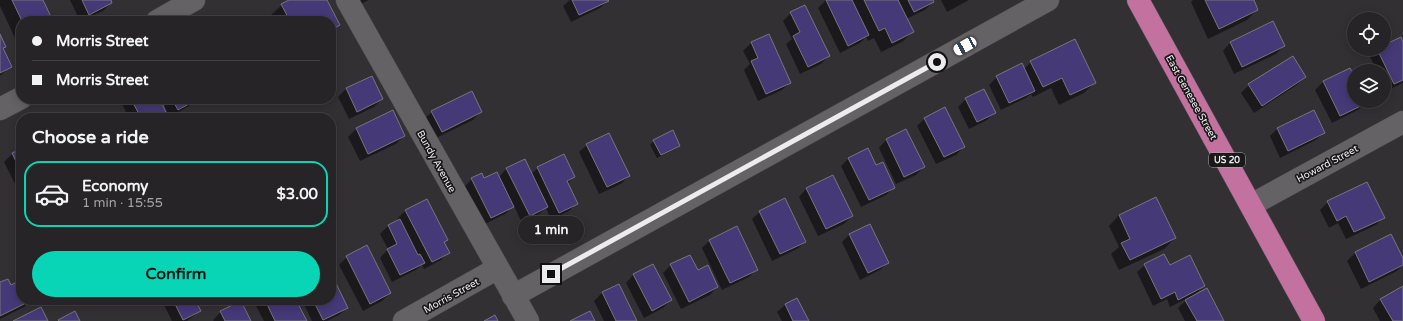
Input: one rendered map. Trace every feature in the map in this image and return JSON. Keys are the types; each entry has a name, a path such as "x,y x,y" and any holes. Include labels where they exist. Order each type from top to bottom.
{"highway":[{"name":"East Genesee Street","path":"1138,0 1314,321"}],"street":[{"path":"166,16 194,0"},
{"name":"Bundy Avenue","path":"347,0 528,321"},
{"path":"513,296 1048,0"},
{"path":"0,109 16,101"},
{"name":"Howard Street","path":"1251,205 1403,122"},
{"name":"Morris Street","path":"404,321 498,268"}],"building":[{"path":"12,0 43,0 51,16 20,16"},
{"path":"82,0 111,0 112,3 89,15"},
{"path":"289,0 327,0 335,16 287,16 281,4"},
{"path":"572,0 608,0 609,1 579,15"},
{"path":"826,0 852,0 869,35 848,46"},
{"path":"864,0 898,0 914,32 892,43 885,28 879,31"},
{"path":"908,0 933,0 934,2 914,12"},
{"path":"1205,0 1254,0 1258,10 1219,29"},
{"path":"805,5 830,56 808,67 793,36 800,32 790,12"},
{"path":"336,17 340,25 336,27"},
{"path":"1273,21 1285,46 1242,67 1230,42"},
{"path":"0,34 6,47 3,48 12,67 0,73"},
{"path":"769,34 791,83 766,94 751,61 758,58 751,42"},
{"path":"1401,37 1403,42 1403,80 1394,84 1391,78 1391,64 1384,64 1380,56 1391,56 1391,42"},
{"path":"1075,39 1096,83 1070,95 1062,78 1043,87 1030,61"},
{"path":"1293,56 1306,77 1262,106 1248,84"},
{"path":"1022,63 1035,91 1009,103 996,76"},
{"path":"1347,69 1347,108 1357,108 1340,116 1323,81"},
{"path":"372,76 383,99 357,112 346,88"},
{"path":"984,89 996,113 977,122 965,98"},
{"path":"472,91 482,112 442,132 431,111"},
{"path":"134,104 162,104 166,113 138,113"},
{"path":"175,104 189,104 178,110"},
{"path":"945,107 965,147 944,157 924,118"},
{"path":"393,110 405,136 368,154 356,128"},
{"path":"1314,110 1325,133 1288,151 1277,128"},
{"path":"906,129 925,167 904,177 886,139"},
{"path":"673,130 680,146 661,155 653,140"},
{"path":"609,133 630,176 607,187 586,144"},
{"path":"868,148 876,165 883,162 895,188 869,200 848,158"},
{"path":"16,151 16,161 12,153"},
{"path":"564,154 575,177 567,181 578,204 559,213 537,167"},
{"path":"525,159 548,207 530,216 506,168"},
{"path":"497,172 514,207 491,218 471,178 482,173 484,178"},
{"path":"833,175 853,216 826,229 806,188"},
{"path":"1367,182 1385,218 1354,232 1346,216 1337,221 1327,201"},
{"path":"1156,197 1176,238 1130,260 1121,243 1130,239 1119,215"},
{"path":"785,198 806,242 780,254 759,211"},
{"path":"427,199 448,240 444,242 450,253 432,262 405,210"},
{"path":"400,219 418,255 420,254 425,263 400,275 387,249 397,244 388,225"},
{"path":"870,224 889,263 868,273 849,234"},
{"path":"737,226 758,270 730,283 709,240"},
{"path":"1391,234 1403,258 1403,265 1369,282 1355,252"},
{"path":"367,245 391,293 370,304 346,256"},
{"path":"1164,254 1170,265 1190,255 1205,286 1178,300 1175,292 1161,299 1144,264"},
{"path":"690,255 698,270 708,265 718,287 689,302 670,264"},
{"path":"653,264 672,300 652,311 633,274"},
{"path":"8,279 11,285 16,282 16,305 22,305 0,316 0,282"},
{"path":"336,283 348,308 323,320 316,305 336,305"},
{"path":"619,284 637,321 616,321 602,292"},
{"path":"1403,286 1403,321 1393,321 1380,299"},
{"path":"1207,288 1224,321 1197,321 1185,300"},
{"path":"797,298 809,321 793,321 785,304"},
{"path":"176,305 198,305 201,311 183,320"},
{"path":"233,305 243,305 251,321 225,321 220,311"},
{"path":"267,305 299,305 307,321 275,321"},
{"path":"41,307 48,321 13,321"},
{"path":"75,311 80,321 58,320"},
{"path":"590,311 595,321 570,321"},
{"path":"495,315 498,321 484,321"}],"route":[{"path":"551,274 937,62"}]}
